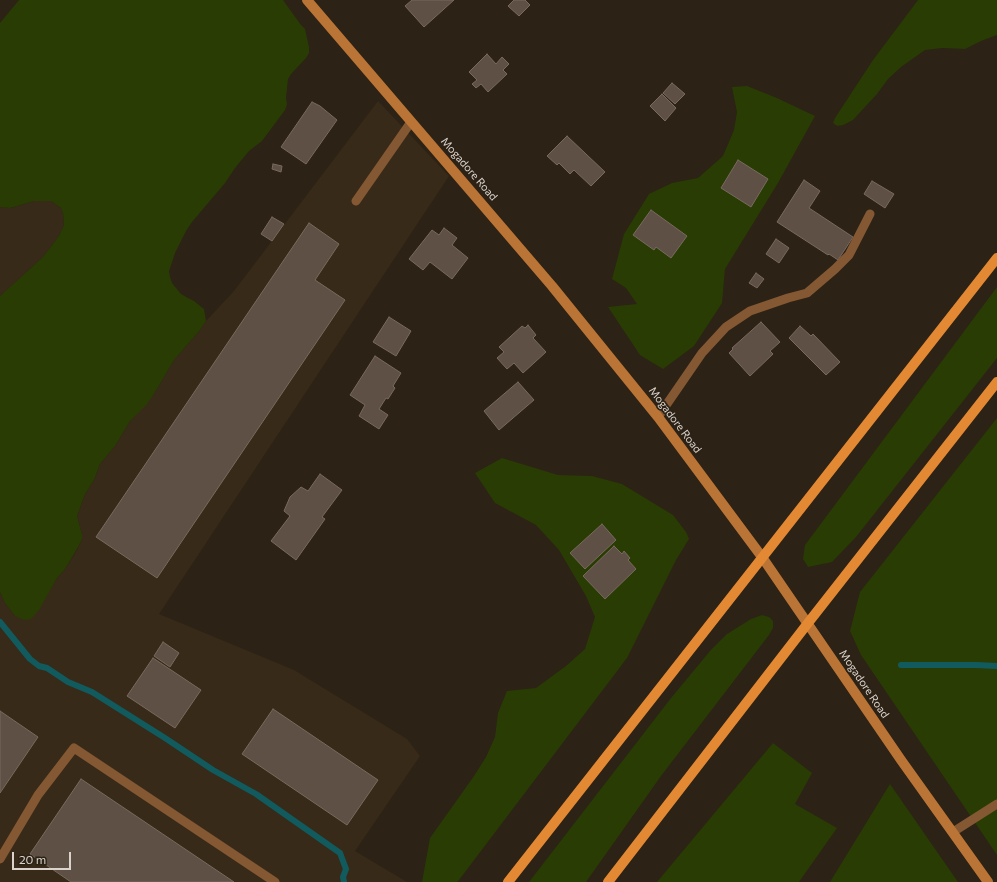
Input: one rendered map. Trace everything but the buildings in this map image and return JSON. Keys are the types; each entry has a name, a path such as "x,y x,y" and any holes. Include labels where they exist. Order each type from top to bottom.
{"main road":[{"path":"508,882 997,258"},
{"path":"608,882 997,382"}],"street":[{"name":"Mogadore Road","path":"307,0 552,286 658,417 762,557 901,760 988,882"}],"lane":[{"path":"356,201 411,122"},
{"path":"658,417 702,353 726,327 750,311 788,298 806,294 836,269 849,255 870,214"},
{"path":"0,859 38,795 74,748 275,882"},
{"path":"953,832 997,804"}],"shaded area":[{"path":"378,101 449,176 159,614 294,670 407,739 420,756 355,851 407,882 0,882 0,592 5,603 15,616 48,593 77,550 82,539 77,516 85,494 94,480 100,464 115,446 130,421 154,394 174,360 206,321 234,291"},
{"path":"34,201 51,201 61,208 64,225 59,236 43,257 0,296 0,207 10,208"}],"green space":[{"path":"19,0 283,0 305,29 309,47 309,53 306,58 288,79 286,98 287,104 285,110 262,141 249,151 225,183 192,222 175,253 169,271 172,283 181,294 194,301 204,309 206,321 174,360 147,404 130,421 115,446 100,464 94,480 85,494 77,516 82,539 39,610 31,619 25,620 15,616 5,603 0,592 0,296 43,257 59,236 64,225 61,208 51,201 34,201 10,208 0,207 0,23"},
{"path":"918,0 997,0 997,35 965,49 942,48 925,50 901,67 888,79 877,94 853,120 837,126 833,123 835,118 873,60"},
{"path":"747,86 815,116 778,183 725,269 722,303 694,346 663,369 640,355 608,307 637,304 626,288 612,279 624,234 649,194 672,183 698,178 723,156 734,130 737,112 732,87"},
{"path":"997,287 997,358 856,537 832,562 808,567 803,559 805,545"},
{"path":"997,418 997,855 861,655 850,631 860,592"},
{"path":"502,458 558,475 592,476 622,484 673,515 686,532 689,539 676,560 627,658 459,880 457,882 422,882 430,838 486,757 495,737 498,713 507,691 536,688 566,666 585,649 595,617 586,596 559,550 536,525 495,503 475,473"},
{"path":"762,615 769,617 773,621 773,628 769,635 661,776 586,882 529,882 671,698 710,651 727,634 751,619"},
{"path":"773,743 812,773 795,804 837,828 799,882 657,882"},
{"path":"890,784 958,882 830,882"}],"waterway":[{"path":"0,622 30,659 39,666 47,668 68,682 92,692 213,770 256,794 340,853 346,869 343,877 344,882"},
{"path":"901,665 997,666"}]}
